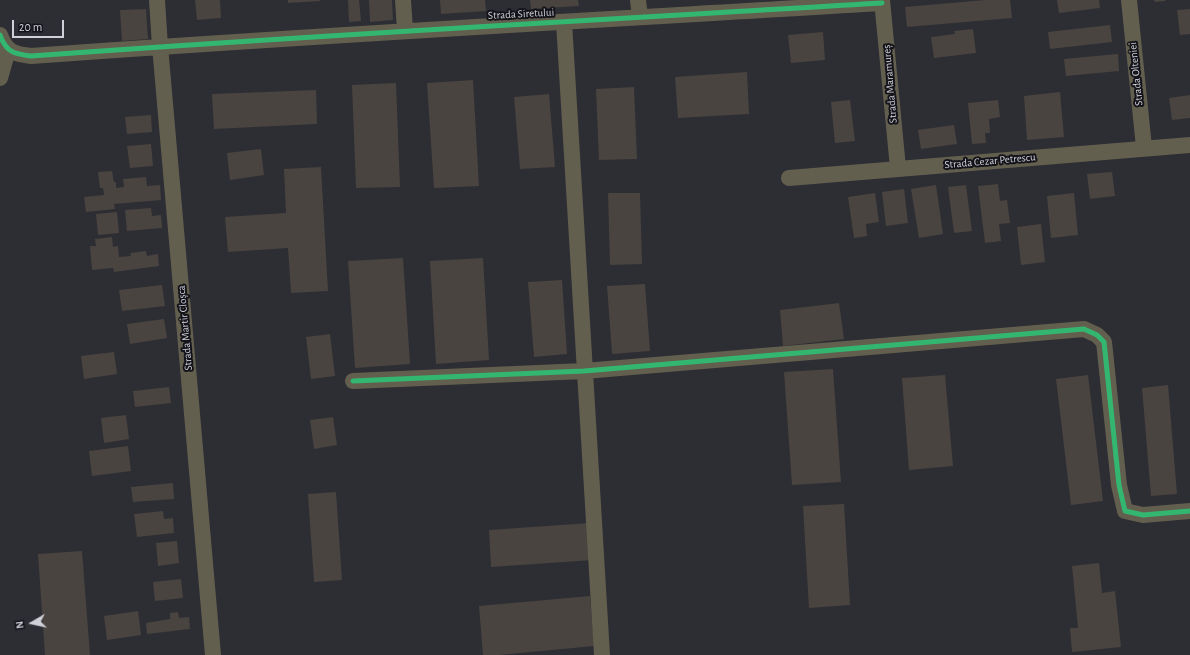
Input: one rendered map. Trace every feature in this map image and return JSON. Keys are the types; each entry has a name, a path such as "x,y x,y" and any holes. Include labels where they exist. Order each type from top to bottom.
{"street":[{"name":"Strada Martir Cloșca","path":"158,0 160,46 213,655"},
{"path":"403,0 405,30"},
{"path":"638,0 640,17"},
{"name":"Strada Olteniei","path":"1129,0 1144,148"},
{"name":"Strada Siretului","path":"8,50 31,56 405,30 564,22 882,2"},
{"name":"Strada Maramureș","path":"882,2 898,168"},
{"path":"564,22 602,655"},
{"path":"0,35 8,50 0,78"},
{"name":"Strada Cezar Petrescu","path":"789,178 1190,145"},
{"path":"353,381 584,371 1084,329 1097,335 1104,342 1119,485 1125,511 1143,516 1190,511"}],"building":[{"path":"195,0 220,0 221,18 197,20"},
{"path":"288,0 320,0 320,1 288,3"},
{"path":"348,0 359,0 361,21 349,22"},
{"path":"369,0 392,0 393,20 370,22"},
{"path":"440,0 485,0 486,11 441,14"},
{"path":"530,0 578,0 579,6 531,9"},
{"path":"985,0 1010,0 1012,18 907,27 905,7"},
{"path":"1057,0 1099,0 1100,8 1059,13"},
{"path":"1154,0 1165,0 1165,1 1155,2"},
{"path":"146,9 148,39 122,41 120,10"},
{"path":"1190,9 1190,34 1180,35 1177,10"},
{"path":"1110,25 1112,42 1050,49 1048,32"},
{"path":"973,29 976,53 934,58 931,37 955,34 954,31"},
{"path":"823,32 825,60 791,63 788,35"},
{"path":"1118,54 1119,71 1066,76 1064,59"},
{"path":"747,72 749,114 678,118 675,77"},
{"path":"473,80 479,186 434,188 427,83"},
{"path":"396,83 400,187 356,188 352,85"},
{"path":"634,87 637,159 599,160 596,89"},
{"path":"316,90 317,124 214,129 212,94"},
{"path":"1060,92 1064,137 1027,140 1024,96"},
{"path":"549,94 555,167 520,169 514,97"},
{"path":"1190,95 1190,118 1172,120 1169,98"},
{"path":"850,100 855,141 835,143 831,102"},
{"path":"998,100 1000,117 989,119 990,133 985,133 986,143 972,144 968,103"},
{"path":"151,115 152,132 127,134 125,117"},
{"path":"954,125 957,144 921,149 918,130"},
{"path":"151,144 153,166 130,168 127,146"},
{"path":"261,149 264,175 230,180 227,153"},
{"path":"321,167 328,291 291,293 288,248 228,252 225,217 286,213 284,169"},
{"path":"112,171 114,182 116,182 116,188 124,187 123,179 146,177 147,186 160,185 161,200 114,204 115,209 86,212 84,197 104,195 103,188 100,188 98,172"},
{"path":"1112,172 1115,196 1090,199 1087,174"},
{"path":"998,184 1000,201 1007,200 1010,223 999,224 1001,241 985,243 978,186"},
{"path":"936,185 943,234 919,238 911,189"},
{"path":"966,185 972,231 954,233 948,187"},
{"path":"904,189 908,223 886,226 882,192"},
{"path":"608,193 640,193 642,264 610,265"},
{"path":"875,193 879,222 866,224 867,236 854,238 848,197"},
{"path":"1074,193 1078,235 1051,238 1047,196"},
{"path":"151,208 152,216 161,215 162,228 127,231 125,210"},
{"path":"117,212 119,233 98,235 96,214"},
{"path":"1041,224 1045,262 1021,265 1017,227"},
{"path":"112,237 113,247 118,246 119,257 131,256 130,253 146,251 147,256 158,254 159,266 114,272 113,268 92,270 90,246 96,246 95,239"},
{"path":"403,258 410,364 355,368 348,261"},
{"path":"483,258 489,360 436,364 430,261"},
{"path":"562,280 567,354 534,357 528,282"},
{"path":"645,284 650,351 612,354 607,286"},
{"path":"162,285 165,306 122,311 119,290"},
{"path":"839,303 844,339 783,346 780,310"},
{"path":"164,319 167,338 130,344 127,324"},
{"path":"330,334 335,376 311,379 306,337"},
{"path":"114,352 117,374 84,379 81,356"},
{"path":"833,369 841,482 792,485 784,372"},
{"path":"945,375 953,466 909,470 902,378"},
{"path":"1088,375 1103,501 1071,505 1056,379"},
{"path":"1168,385 1177,494 1151,496 1142,388"},
{"path":"169,387 171,403 135,407 133,391"},
{"path":"126,415 129,439 104,443 101,418"},
{"path":"333,417 337,445 314,449 310,420"},
{"path":"128,446 131,471 92,476 89,451"},
{"path":"173,483 174,499 133,502 131,487"},
{"path":"336,492 342,580 314,582 308,494"},
{"path":"844,504 850,605 809,608 803,506"},
{"path":"163,511 164,519 173,518 174,533 137,537 134,514"},
{"path":"590,523 593,560 491,567 489,530"},
{"path":"177,541 179,563 158,566 156,543"},
{"path":"82,551 90,655 45,655 38,554"},
{"path":"1099,563 1102,593 1115,591 1121,647 1072,652 1070,628 1078,628 1072,566"},
{"path":"181,579 183,598 155,601 153,582"},
{"path":"590,596 594,646 499,655 483,655 479,606"},
{"path":"138,611 141,635 107,640 104,616"},
{"path":"178,612 179,618 189,617 190,629 147,634 146,623 170,619 170,613"}],"cycle path":[{"path":"0,35 2,41 8,49 15,53 31,56 350,34 882,3"},
{"path":"353,381 584,371 1084,329 1097,335 1104,342 1119,485 1125,511 1143,515 1190,511"}]}
